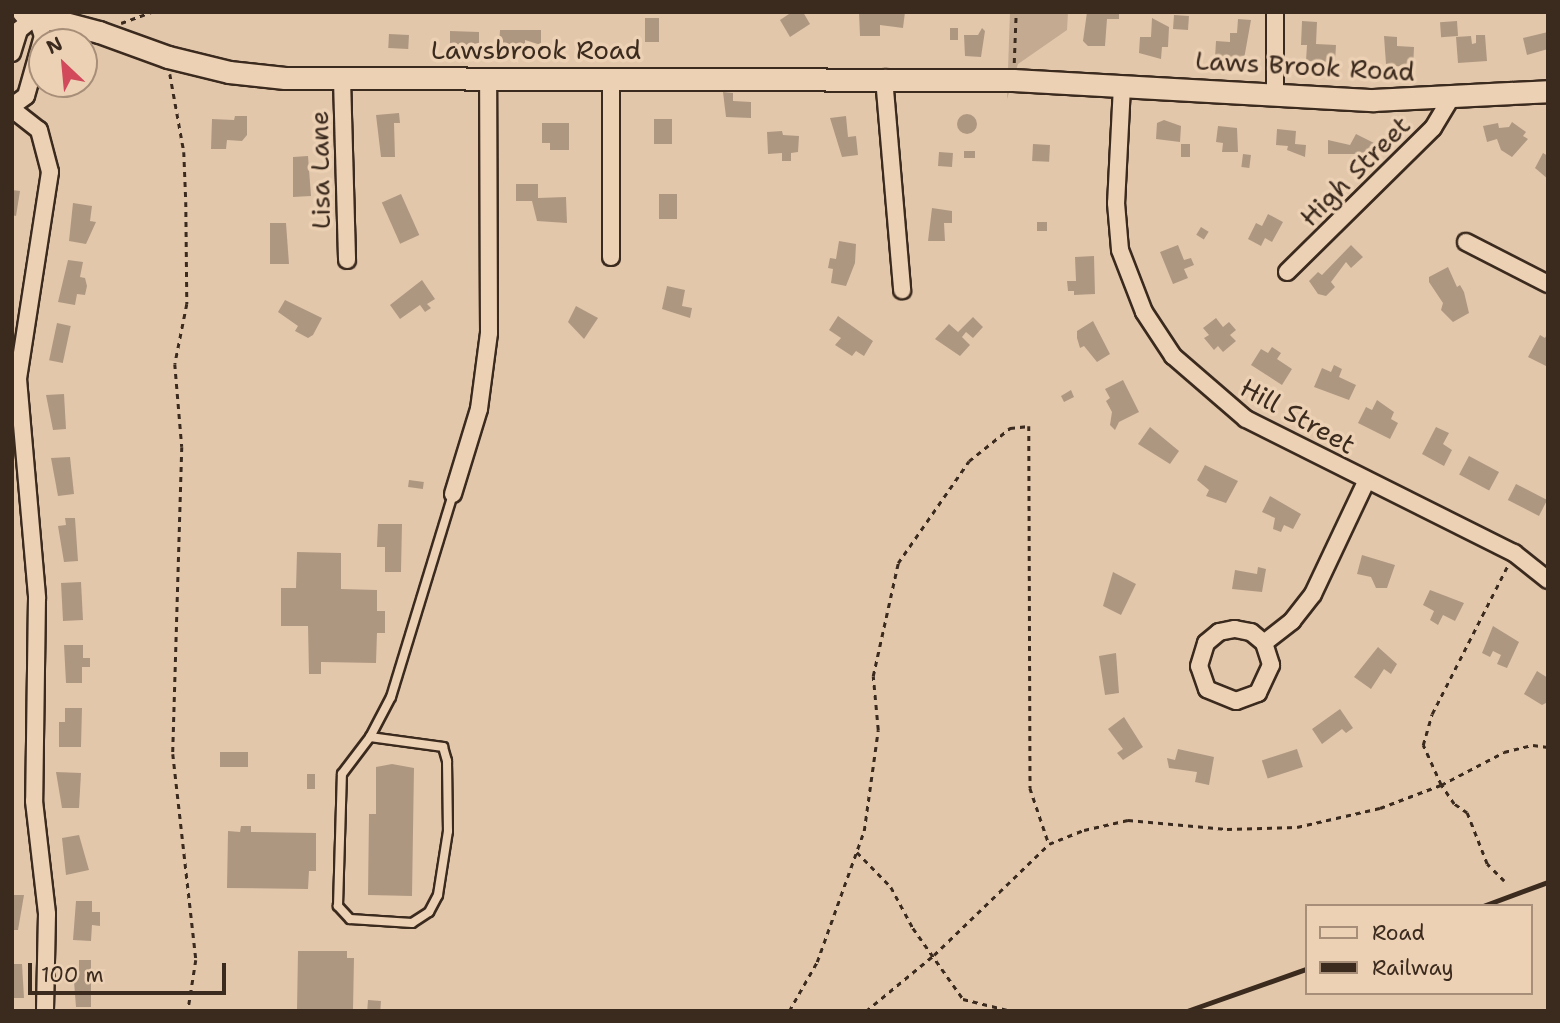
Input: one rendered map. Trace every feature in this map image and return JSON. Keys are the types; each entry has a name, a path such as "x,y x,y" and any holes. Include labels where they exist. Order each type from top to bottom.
{"street":[{"path":"1275,12 1275,95"},
{"name":"Lawsbrook Road","path":"30,14 99,32 168,57 229,72 342,79 884,78 1059,82"},
{"path":"12,53 19,30 30,14 43,36 26,96 12,107 39,130 50,172 18,379 36,588 34,819 47,914 45,1011"},
{"path":"453,494 479,409 489,333 488,78"},
{"path":"611,78 611,257"},
{"path":"884,78 902,290"},
{"name":"Lisa Lane","path":"342,79 347,260"},
{"name":"Laws Brook Road","path":"1059,82 1275,95 1450,100 1548,91"},
{"name":"Hill Street","path":"1122,86 1116,226 1125,271 1157,335 1187,371 1231,409 1366,482 1514,553 1548,580"},
{"name":"High Street","path":"1287,272 1433,128 1450,100"},
{"path":"1466,242 1548,284"},
{"path":"1264,643 1292,621 1313,594 1366,482"},
{"path":"1227,630 1243,630 1264,643 1271,665 1258,693 1236,701 1207,688 1200,674 1199,658 1212,637 1227,630"}],"lane":[{"path":"370,737 443,747 447,761 448,831 438,894 429,912 412,923 350,919 338,906 342,774 370,737 391,697 453,494"}],"path":[{"path":"99,32 151,12"},
{"path":"1013,80 1016,12"},
{"path":"168,57 184,152 186,202 187,304 175,364 182,447 173,754 196,960 188,1011"},
{"path":"789,1011 817,962 864,831 878,730 873,676 898,563 969,461 1010,428 1030,426 1030,788 1049,844"},
{"path":"1504,881 1487,864 1467,813 1454,804 1441,785 1423,745 1432,714 1514,553"},
{"path":"866,1011 934,955 1049,844 1128,820 1227,829 1297,827 1380,808 1441,785 1504,752 1533,745 1548,747"},
{"path":"857,852 891,887 963,999 1012,1011"}],"shaded area":[{"path":"1010,12 1068,12 1067,30 1018,64 1007,99"}],"building":[{"path":"792,12 803,12 810,24 790,37 780,20"},
{"path":"859,12 905,12 903,28 880,25 880,36 860,36"},
{"path":"1087,12 1119,12 1119,19 1107,19 1105,46 1088,46 1083,41"},
{"path":"1174,15 1189,16 1188,30 1173,29"},
{"path":"645,18 659,18 659,42 645,42"},
{"path":"1152,18 1169,27 1168,47 1162,47 1161,59 1139,53 1140,37 1151,37"},
{"path":"1238,19 1251,20 1244,59 1215,58 1216,41 1230,42 1230,33 1237,33"},
{"path":"1302,21 1317,22 1316,44 1336,45 1335,63 1306,61 1307,45 1301,45"},
{"path":"1457,21 1458,36 1441,37 1440,22"},
{"path":"950,28 958,28 958,40 950,40"},
{"path":"982,28 985,31 981,57 965,56 964,35 978,35"},
{"path":"500,30 541,30 541,45 525,40 525,47 499,46"},
{"path":"450,31 479,32 479,45 450,48"},
{"path":"1548,32 1548,49 1527,55 1523,38"},
{"path":"389,34 409,35 408,49 388,48"},
{"path":"1476,35 1485,35 1487,61 1458,63 1456,37 1471,36 1472,44 1476,43"},
{"path":"1384,36 1397,37 1397,46 1414,47 1413,69 1386,64"},
{"path":"723,92 733,93 733,101 751,102 751,118 726,117"},
{"path":"399,113 400,123 394,123 395,157 381,157 376,115"},
{"path":"967,114 974,117 977,124 974,131 967,134 960,131 957,124 960,117"},
{"path":"235,116 247,116 247,135 242,141 227,140 226,149 211,149 212,119 234,120"},
{"path":"846,116 848,137 856,136 858,155 842,157 830,118"},
{"path":"654,119 672,119 672,144 654,144"},
{"path":"1164,120 1181,126 1180,142 1156,139 1157,123"},
{"path":"1512,122 1526,132 1523,136 1528,139 1512,157 1501,150 1497,139 1487,142 1483,126 1498,123 1499,128 1509,127"},
{"path":"542,123 569,123 569,150 550,150 550,143 542,143"},
{"path":"1218,126 1237,128 1238,152 1222,152 1223,143 1216,142"},
{"path":"1277,129 1296,131 1295,144 1306,145 1305,157 1287,150 1288,146 1276,145"},
{"path":"782,131 783,135 799,136 798,152 791,153 791,161 782,161 782,153 768,154 767,132"},
{"path":"1356,134 1376,144 1376,154 1328,154 1328,140 1350,145"},
{"path":"1033,144 1050,145 1049,162 1032,161"},
{"path":"1181,144 1190,144 1190,157 1181,157"},
{"path":"964,151 975,151 975,158 964,158"},
{"path":"939,152 953,153 952,167 938,166"},
{"path":"1543,153 1548,156 1548,179 1535,168"},
{"path":"1243,154 1251,155 1249,168 1241,167"},
{"path":"308,156 311,196 293,197 293,157"},
{"path":"516,184 538,184 538,198 566,197 567,223 537,221 532,201 516,201"},
{"path":"12,190 20,191 16,216 12,215"},
{"path":"401,194 419,235 400,244 382,203"},
{"path":"659,194 677,194 677,219 659,219"},
{"path":"73,203 92,206 90,221 96,222 86,244 69,241"},
{"path":"932,208 952,211 952,223 944,223 945,241 928,241"},
{"path":"1268,214 1283,222 1272,242 1265,238 1261,246 1248,239 1256,223 1262,226"},
{"path":"1037,222 1047,222 1047,231 1037,231"},
{"path":"270,223 286,223 289,264 270,264"},
{"path":"1201,227 1209,232 1204,239 1196,235"},
{"path":"839,241 856,244 855,263 846,286 831,283 833,269 828,268 830,258 836,259"},
{"path":"1178,245 1184,260 1191,258 1194,265 1184,269 1188,278 1173,284 1160,252"},
{"path":"1351,245 1363,257 1351,268 1346,262 1331,282 1335,287 1326,296 1318,294 1309,281 1318,272 1322,275"},
{"path":"1094,256 1095,294 1074,295 1074,291 1068,291 1067,281 1076,281 1075,257"},
{"path":"68,260 83,262 80,277 85,278 87,286 85,295 77,294 75,305 58,302"},
{"path":"1448,267 1457,287 1460,285 1464,292 1469,313 1453,322 1441,310 1443,303 1429,282 1429,277"},
{"path":"422,280 435,299 427,304 431,308 425,312 420,305 400,319 390,305"},
{"path":"667,286 685,290 682,306 692,308 690,318 662,309"},
{"path":"285,300 322,318 313,335 308,338 295,331 298,326 278,312"},
{"path":"576,306 598,318 584,339 568,322"},
{"path":"838,316 873,341 864,356 856,351 852,356 835,345 841,338 829,330"},
{"path":"973,317 983,327 973,338 966,332 962,337 970,345 960,356 935,339 949,324 958,332"},
{"path":"1216,318 1223,327 1229,322 1236,330 1230,335 1236,341 1223,352 1218,346 1214,350 1204,338 1209,335 1203,328"},
{"path":"1093,321 1110,354 1097,362 1084,346 1080,348 1077,338 1077,331"},
{"path":"57,323 71,326 63,363 49,360"},
{"path":"1548,332 1548,367 1528,357 1540,335 1545,338"},
{"path":"1272,347 1281,353 1277,359 1292,369 1282,385 1251,365 1261,349 1268,353"},
{"path":"1334,365 1342,369 1339,377 1356,385 1349,400 1314,387 1322,368 1331,372"},
{"path":"1123,380 1139,412 1119,422 1115,430 1110,425 1112,412 1106,401 1110,398 1105,389"},
{"path":"1071,390 1074,397 1064,402 1061,396"},
{"path":"64,394 66,429 53,430 46,395"},
{"path":"1377,400 1394,412 1391,419 1398,423 1390,439 1358,423 1366,407 1372,410"},
{"path":"1150,427 1179,451 1170,464 1138,444"},
{"path":"1436,427 1449,433 1443,444 1452,450 1444,466 1422,454"},
{"path":"1469,456 1499,472 1489,491 1459,475"},
{"path":"70,457 74,494 58,496 51,458"},
{"path":"1205,465 1238,481 1226,503 1206,496 1209,490 1197,480"},
{"path":"409,480 424,482 423,489 408,487"},
{"path":"1516,484 1547,500 1539,516 1508,500"},
{"path":"1270,496 1301,514 1293,529 1284,525 1281,532 1273,529 1275,518 1262,512"},
{"path":"65,518 75,518 78,561 64,562 58,526 66,525"},
{"path":"378,524 402,524 401,572 385,572 385,547 377,547"},
{"path":"297,552 341,553 341,589 377,590 377,611 385,611 385,633 377,633 376,663 321,662 321,674 309,674 308,626 281,626 281,588 296,588"},
{"path":"1362,555 1395,565 1387,588 1376,588 1371,577 1357,574"},
{"path":"1258,567 1266,569 1262,592 1232,589 1235,570 1257,574"},
{"path":"1113,572 1136,584 1121,615 1103,606"},
{"path":"81,582 83,620 63,621 61,583"},
{"path":"1430,590 1464,603 1455,621 1443,615 1438,625 1430,620 1434,611 1423,605"},
{"path":"1493,626 1519,642 1507,668 1497,664 1501,655 1493,651 1490,657 1482,653"},
{"path":"64,645 83,645 83,658 90,658 90,667 82,667 82,683 66,683"},
{"path":"1378,647 1397,664 1391,674 1384,669 1371,689 1354,677"},
{"path":"1116,653 1119,693 1105,695 1099,656"},
{"path":"1537,671 1548,678 1548,702 1542,705 1524,694"},
{"path":"65,708 82,708 81,747 59,747 59,722 65,722"},
{"path":"1340,709 1353,728 1346,733 1342,729 1322,744 1312,729"},
{"path":"1124,717 1143,747 1123,760 1117,753 1123,749 1108,729"},
{"path":"1178,749 1214,757 1209,785 1195,782 1197,772 1169,768 1167,758 1175,760"},
{"path":"1297,749 1303,767 1268,779 1262,760"},
{"path":"220,752 248,752 248,767 220,767"},
{"path":"392,764 414,768 412,896 368,895 369,814 376,814 376,767"},
{"path":"56,772 81,773 79,808 62,808"},
{"path":"307,774 315,774 315,789 307,789"},
{"path":"241,826 251,826 251,832 316,833 316,871 309,871 308,889 227,888 228,831 240,832"},
{"path":"79,835 89,870 66,875 62,838"},
{"path":"12,895 24,895 18,930 12,930"},
{"path":"76,901 92,901 92,912 100,912 100,926 92,925 91,941 73,940"},
{"path":"298,951 347,951 347,958 354,958 353,1011 297,1011"},
{"path":"79,960 91,960 91,1007 76,1007 73,969 79,969"},
{"path":"12,964 22,964 24,998 12,998"},
{"path":"368,1000 381,1001 380,1011 367,1011"}],"railway":[{"path":"1488,904 1548,882"},
{"path":"1187,1011 1304,970"}]}
